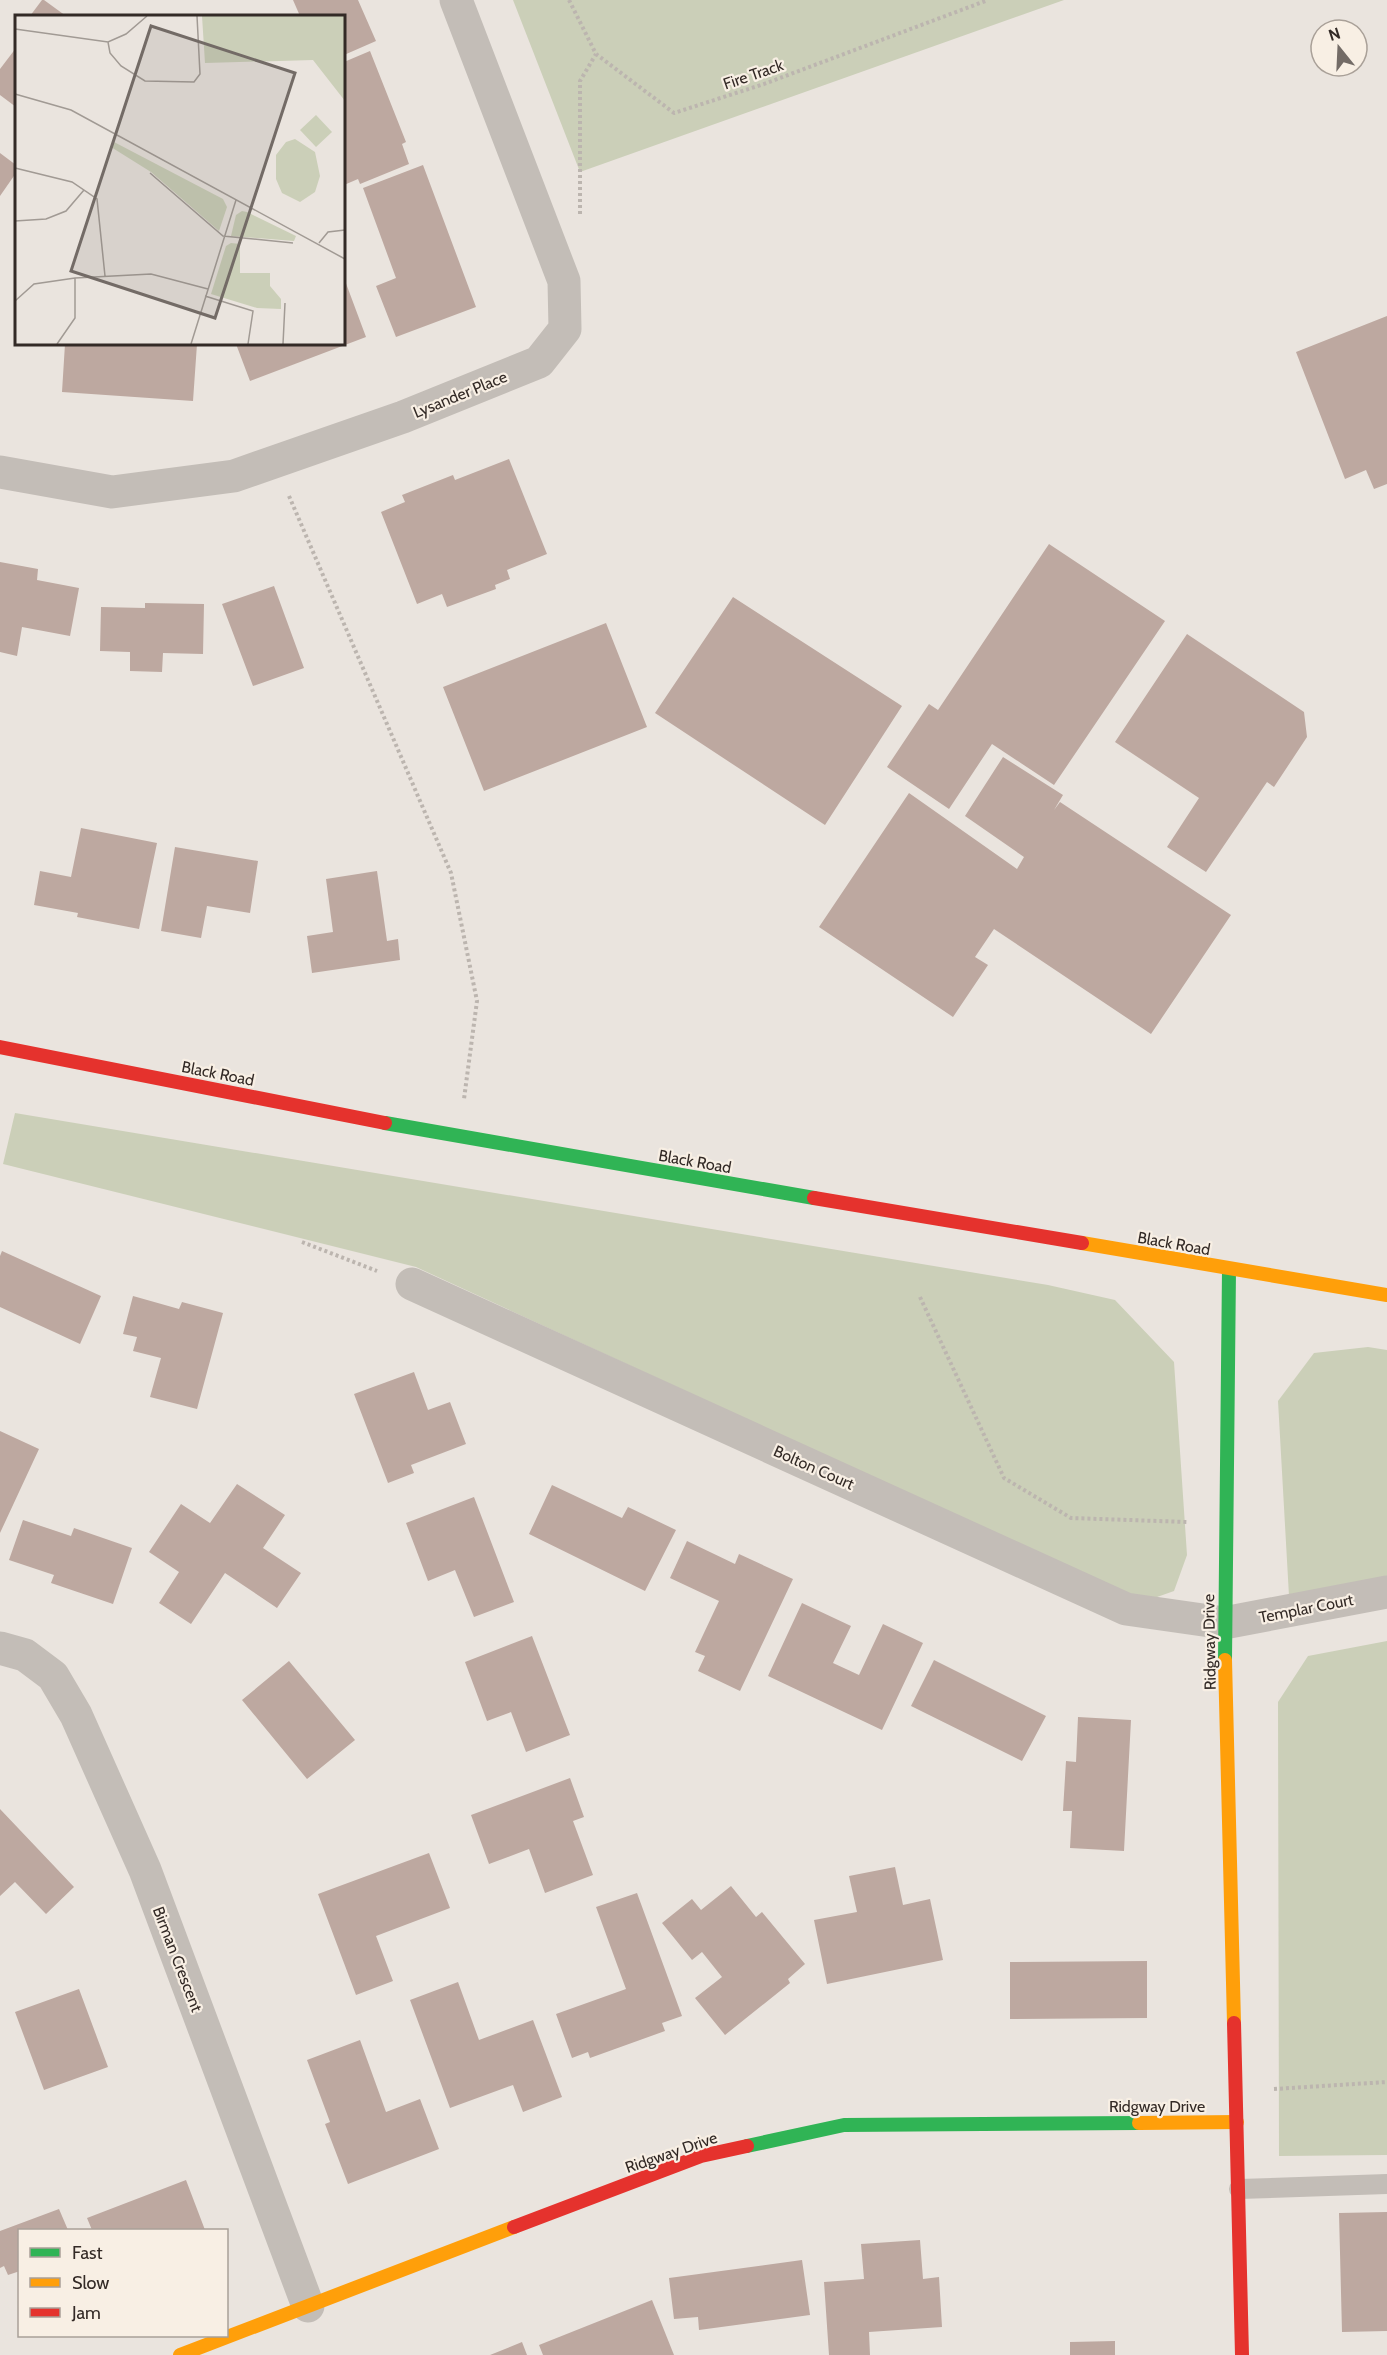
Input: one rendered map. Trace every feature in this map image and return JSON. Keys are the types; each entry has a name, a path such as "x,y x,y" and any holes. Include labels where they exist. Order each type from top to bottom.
{"street":[{"name":"Lysander Place","path":"0,472 112,492 234,476 403,417 539,362 566,329 564,281 456,0"},
{"name":"Black Road","path":"0,1047 458,1137 1229,1270 1387,1295"},
{"name":"Ridgway Drive","path":"1229,1270 1224,1623 1242,2355"},
{"name":"Bolton Court","path":"411,1284 1126,1609 1224,1623"},
{"name":"Templar Court","path":"1224,1623 1387,1592"},
{"name":"Birman Crescent","path":"0,1648 25,1655 53,1676 76,1714 144,1870 308,2306"},
{"name":"Ridgway Drive","path":"228,2337 701,2156 844,2125 1237,2122"},
{"name":"Ridgway Drive","path":"180,2355 227,2337"}],"lane":[{"path":"1239,2189 1387,2184"}],"path":[{"name":"Fire Track","path":"569,0 596,54 674,113 764,84 988,0"},
{"path":"580,224 580,81 596,54"},
{"path":"274,462 451,873 477,1001 458,1137"},
{"path":"302,1242 411,1284"},
{"path":"920,1297 1004,1478 1071,1518 1187,1522"},
{"path":"1237,2092 1387,2082"}],"green space":[{"path":"513,0 1064,0 580,172"},
{"path":"15,1113 1048,1285 1115,1300 1174,1362 1187,1555 1174,1591 1143,1602 416,1267 3,1164"},
{"path":"1368,1347 1387,1350 1387,1578 1289,1596 1278,1401 1314,1353"},
{"path":"1387,1641 1387,2155 1279,2156 1278,1702 1308,1656"}],"building":[{"path":"44,0 65,15 31,15"},
{"path":"293,0 358,0 376,41 345,55 345,15 300,15"},
{"path":"15,49 15,106 0,95 0,69"},
{"path":"370,51 406,142 402,144 409,164 360,184 358,179 345,185 345,62"},
{"path":"0,153 15,164 15,174 0,196"},
{"path":"423,165 476,307 396,337 376,286 396,278 363,188"},
{"path":"345,281 366,337 345,345"},
{"path":"1387,316 1387,484 1374,489 1366,470 1345,479 1296,352"},
{"path":"65,345 197,345 193,401 62,392"},
{"path":"236,345 345,345 250,381"},
{"path":"509,459 547,554 507,570 510,579 495,585 496,589 447,607 442,594 417,604 381,512 405,502 402,495 453,475 455,480"},
{"path":"1049,544 1165,621 1054,785 992,744 949,809 887,767 929,704 938,710"},
{"path":"0,562 38,569 37,580 79,588 70,636 22,627 17,656 0,652"},
{"path":"274,586 304,668 253,686 222,604"},
{"path":"733,597 902,706 825,825 655,713"},
{"path":"145,603 204,604 203,654 163,653 162,672 130,671 130,652 100,651 101,607 145,608"},
{"path":"606,623 647,727 484,791 443,687"},
{"path":"1187,634 1304,712 1307,737 1274,787 1267,782 1206,872 1167,847 1199,798 1115,742"},
{"path":"1003,757 1063,795 1054,810 1060,802 1231,915 1151,1034 994,929 975,957 988,965 953,1017 819,927 909,793 1017,869 1024,857 965,816"},
{"path":"81,828 157,843 139,929 77,917 78,913 34,905 40,871 71,877"},
{"path":"175,847 258,861 250,913 207,906 201,938 161,931"},
{"path":"377,871 387,941 398,939 400,960 312,973 307,936 333,932 326,879"},
{"path":"2,1251 101,1296 80,1344 0,1307 0,1256"},
{"path":"133,1296 179,1309 182,1302 223,1313 197,1409 150,1397 161,1358 133,1351 137,1337 123,1334"},
{"path":"414,1372 428,1410 450,1402 466,1444 411,1465 414,1473 388,1483 354,1394"},
{"path":"0,1431 39,1449 0,1533"},
{"path":"237,1484 285,1515 263,1548 301,1573 277,1608 225,1573 191,1624 159,1603 179,1572 149,1552 181,1504 210,1523"},
{"path":"552,1485 622,1518 628,1507 676,1530 645,1591 529,1534"},
{"path":"474,1497 514,1602 474,1617 455,1570 428,1581 406,1523"},
{"path":"23,1520 71,1536 74,1528 132,1548 113,1604 51,1583 54,1575 9,1560"},
{"path":"687,1541 735,1564 739,1554 793,1579 740,1691 698,1671 705,1656 695,1652 719,1601 670,1578"},
{"path":"802,1603 851,1626 833,1663 859,1675 883,1624 923,1643 882,1730 768,1676"},
{"path":"532,1636 570,1735 526,1752 511,1712 487,1721 465,1662"},
{"path":"934,1660 1046,1716 1022,1761 911,1706"},
{"path":"289,1661 355,1740 307,1779 242,1700"},
{"path":"1078,1717 1131,1720 1124,1851 1070,1848 1072,1811 1063,1811 1066,1761 1076,1762"},
{"path":"570,1778 584,1817 573,1821 593,1875 545,1893 529,1849 489,1864 471,1815"},
{"path":"0,1809 74,1887 46,1914 15,1882 0,1896"},
{"path":"429,1853 450,1908 376,1936 393,1981 356,1995 318,1894"},
{"path":"895,1867 903,1905 930,1899 943,1960 827,1984 814,1920 857,1912 849,1876"},
{"path":"731,1886 756,1917 762,1912 805,1964 788,1979 790,1983 725,2035 695,1998 722,1977 702,1952 692,1960 662,1923 692,1899 701,1910"},
{"path":"637,1893 682,2016 662,2023 665,2031 590,2058 588,2052 572,2058 556,2014 626,1989 596,1907"},
{"path":"1147,1961 1147,2018 1010,2019 1010,1962"},
{"path":"458,1982 479,2040 533,2020 562,2097 523,2112 513,2085 450,2108 410,2000"},
{"path":"79,1989 108,2067 44,2090 15,2012"},
{"path":"360,2040 386,2112 420,2099 439,2149 348,2184 325,2124 330,2122 307,2060"},
{"path":"186,2180 205,2229 92,2229 87,2218"},
{"path":"59,2209 68,2229 18,2229 18,2272 8,2275 4,2266 0,2268 0,2231"},
{"path":"1387,2212 1387,2331 1342,2332 1339,2213"},
{"path":"920,2240 923,2279 939,2277 942,2327 869,2332 870,2355 829,2355 824,2282 864,2279 861,2244"},
{"path":"802,2260 810,2315 699,2330 698,2317 674,2319 669,2278"},
{"path":"652,2300 674,2355 543,2355 539,2345"},
{"path":"1115,2341 1115,2355 1070,2355 1070,2342"},
{"path":"522,2342 527,2355 490,2355"}],"traffic: fast":[{"path":"385,1123 814,1198"},
{"path":"1225,1660 1229,1270"},
{"path":"747,2146 844,2125 1139,2123"}],"traffic: slow":[{"path":"1082,1243 1387,1295"},
{"path":"1225,1660 1234,2023"},
{"path":"1139,2123 1237,2122"},
{"path":"228,2337 514,2227"},
{"path":"180,2355 227,2337"}],"traffic: jam":[{"path":"0,1047 385,1123"},
{"path":"814,1198 1082,1243"},
{"path":"1234,2023 1242,2355"},
{"path":"514,2227 701,2156 747,2146"}]}
